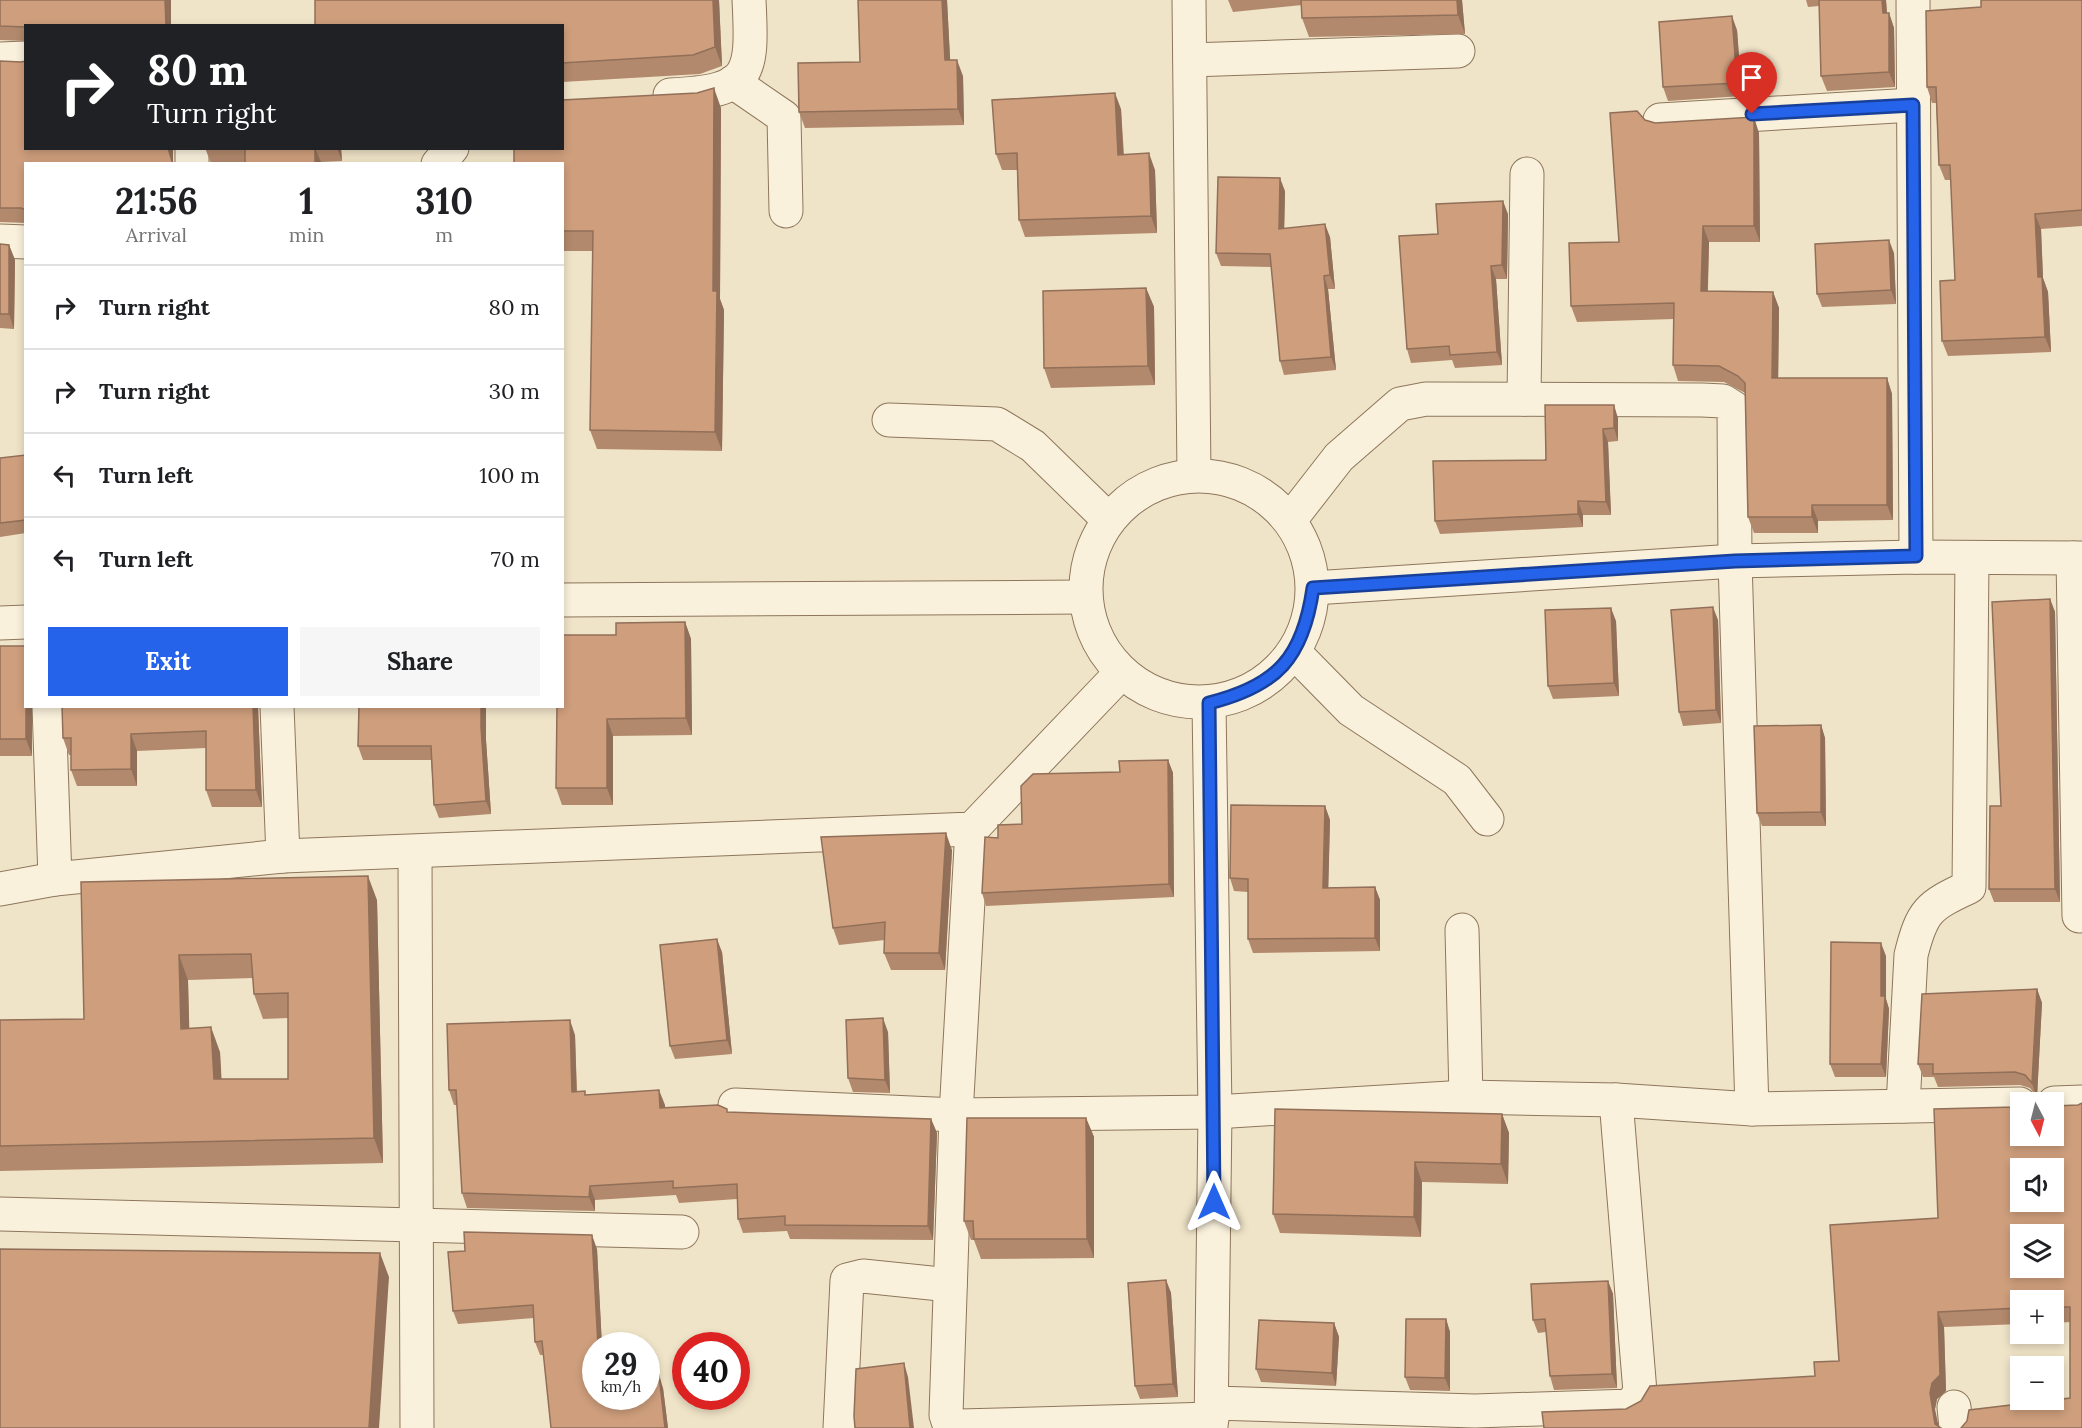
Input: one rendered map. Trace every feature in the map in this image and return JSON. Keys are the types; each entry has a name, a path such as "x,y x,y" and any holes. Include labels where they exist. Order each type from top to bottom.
{"street":[{"path":"645,96 721,90 743,75 751,48 749,0"},
{"path":"1189,0 1194,475"},
{"path":"1913,0 1916,556"},
{"path":"1190,60 1458,51"},
{"path":"0,59 24,58"},
{"path":"733,82 784,117 786,211"},
{"path":"1660,120 1913,105"},
{"path":"440,162 450,150"},
{"path":"1524,399 1527,174"},
{"path":"0,241 24,242"},
{"path":"1290,520 1339,457 1400,404 1426,399 1702,400 1723,401 1734,408 1735,561 1752,1109"},
{"path":"889,420 997,424 1033,446 1109,520"},
{"path":"1194,475 1230,480 1263,495 1290,520 1307,552 1313,588 1308,622 1294,652 1271,677 1242,695 1209,703 1173,700 1139,687 1121,673 1084,597 1088,561 1102,528 1109,520 1127,501 1159,482 1194,475"},
{"path":"1313,588 1735,561 1916,556 2078,558 2079,916"},
{"path":"1903,1106 1911,955 1917,931 1925,913 1943,899 1970,887 1972,558"},
{"path":"564,600 1084,597"},
{"path":"0,623 24,622"},
{"path":"1294,652 1351,710 1457,780 1487,819"},
{"path":"1121,673 972,830 956,1115 946,1415 949,1424 960,1426 1631,1406 1640,1392 1616,1100"},
{"path":"1209,703 1215,1112 1212,1417"},
{"path":"49,708 56,879"},
{"path":"278,708 283,856"},
{"path":"0,890 56,879 283,856 972,830"},
{"path":"415,852 417,1428"},
{"path":"1462,930 1466,1097"},
{"path":"735,1105 956,1115 1215,1112 1466,1097 1616,1100 1752,1109 2010,1104"},
{"path":"2064,1103 2082,1102"},
{"path":"0,1214 682,1232"},
{"path":"840,1428 848,1280 863,1276 950,1285"}],"building":[{"path":"0,0 165,0 166,24 0,26"},
{"path":"315,0 713,0 715,47 693,55 564,63 564,24 315,24"},
{"path":"858,0 942,0 945,60 957,60 958,109 799,112 798,63 860,62"},
{"path":"1301,0 1457,0 1458,15 1302,18"},
{"path":"1819,0 1882,0 1883,13 1889,13 1889,72 1821,76"},
{"path":"1981,0 2082,0 2082,210 2035,214 2038,277 2042,277 2045,337 1942,341 1940,281 1955,280 1950,165 1939,165 1936,87 1927,87 1926,11 1981,7"},
{"path":"1732,16 1737,83 1663,87 1659,22"},
{"path":"0,61 24,61 24,150 169,150 172,162 24,162 24,209 0,208"},
{"path":"714,88 713,291 717,291 715,432 590,430 593,231 564,231 564,162 514,162 514,150 564,150 564,100 697,93"},
{"path":"1115,93 1118,155 1149,153 1151,216 1019,220 1017,153 996,154 992,100"},
{"path":"1637,111 1645,120 1655,123 1754,117 1754,226 1703,226 1701,291 1773,292 1772,378 1887,378 1887,505 1812,505 1812,517 1748,517 1745,383 1738,376 1719,366 1673,365 1674,303 1571,306 1569,243 1619,242 1610,113"},
{"path":"245,150 315,150 315,162 245,162"},
{"path":"1218,177 1280,178 1279,229 1325,224 1330,275 1324,276 1331,357 1280,361 1270,254 1216,253"},
{"path":"1503,201 1502,265 1491,266 1497,352 1450,355 1449,346 1407,349 1399,236 1438,234 1436,204"},
{"path":"1889,240 1891,290 1817,294 1815,244"},
{"path":"0,244 9,245 9,314 0,314"},
{"path":"1146,288 1148,366 1044,368 1043,291"},
{"path":"1545,405 1614,405 1614,428 1603,429 1606,502 1578,501 1578,514 1435,521 1433,461 1546,460"},
{"path":"24,455 24,520 0,523 0,458"},
{"path":"2050,599 2055,889 1989,889 1990,806 2001,806 1992,602"},
{"path":"1713,607 1716,710 1679,712 1671,610"},
{"path":"1611,608 1614,683 1548,686 1545,610"},
{"path":"685,622 686,718 607,719 607,788 556,788 557,708 564,708 564,635 616,635 616,623"},
{"path":"0,646 24,646 26,739 0,739"},
{"path":"62,708 253,708 256,790 206,790 206,731 131,734 131,769 71,770 71,738 63,738"},
{"path":"359,708 481,708 486,801 434,805 431,746 358,746"},
{"path":"1821,725 1821,812 1757,813 1754,726"},
{"path":"1168,760 1169,884 982,893 985,837 998,838 998,825 1022,824 1021,786 1033,774 1120,772 1119,761"},
{"path":"1231,805 1325,806 1323,888 1375,887 1375,938 1248,939 1248,879 1230,878"},
{"path":"946,833 939,953 884,953 885,922 833,928 821,837"},
{"path":"368,876 374,1138 0,1146 0,1020 84,1019 81,882","holes":["251,954 254,994 288,993 288,1079 214,1079 211,1027 181,1029 179,955"]},
{"path":"717,939 727,1040 670,1046 660,945"},
{"path":"1831,942 1881,943 1881,996 1885,996 1881,1064 1830,1064"},
{"path":"2037,989 2032,1083 2025,1075 2015,1072 1933,1074 1933,1064 1918,1064 1922,994"},
{"path":"883,1018 885,1080 848,1078 846,1020"},
{"path":"570,1020 572,1092 585,1091 585,1095 659,1090 660,1108 718,1105 727,1109 727,1112 931,1119 928,1226 785,1225 785,1216 738,1219 737,1184 673,1188 673,1181 590,1186 589,1197 462,1193 456,1090 449,1090 447,1024"},
{"path":"2082,1103 2082,1428 1961,1428 1967,1421 1969,1410 2010,1405 2010,1410 2064,1410 2064,1399 2070,1398 2070,1307 2064,1307 2064,1290 2010,1290 2010,1308 1938,1312 1940,1375 1932,1383 1930,1393 1935,1424 1941,1428 1544,1428 1542,1412 1626,1409 1641,1401 1650,1386 1815,1376 1814,1362 1839,1361 1830,1225 1938,1218 1934,1109 2010,1107 2010,1146 2064,1146 2064,1106"},
{"path":"1275,1109 1502,1114 1501,1164 1415,1162 1414,1217 1273,1214"},
{"path":"967,1118 1086,1118 1087,1239 974,1239 973,1221 964,1221"},
{"path":"464,1232 592,1235 597,1332 582,1332 582,1410 660,1410 660,1384 665,1428 551,1428 542,1341 535,1342 533,1305 453,1311 448,1252 465,1251"},
{"path":"0,1249 380,1253 369,1428 0,1428"},
{"path":"1166,1280 1173,1384 1135,1386 1128,1283"},
{"path":"1608,1281 1612,1374 1550,1376 1545,1319 1533,1320 1531,1284"},
{"path":"1406,1319 1446,1319 1445,1378 1405,1377"},
{"path":"1259,1320 1334,1323 1332,1373 1256,1369"},
{"path":"904,1363 910,1428 855,1428 856,1369"}],"route":[{"path":"1214,1202 1215,1112 1209,703 1242,695 1271,677 1294,652 1308,622 1313,588 1735,561 1916,556 1913,105 1752,114"}]}
